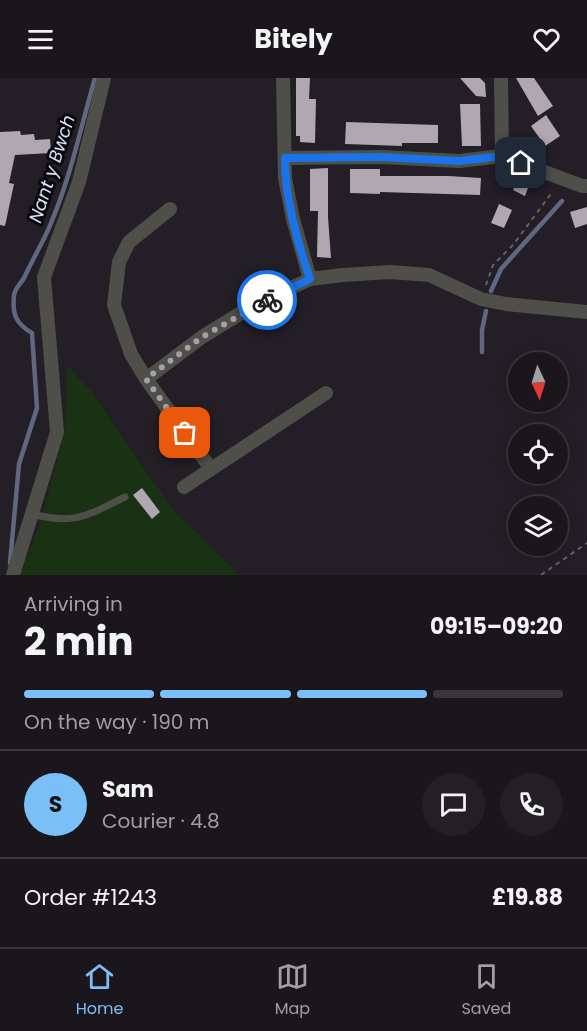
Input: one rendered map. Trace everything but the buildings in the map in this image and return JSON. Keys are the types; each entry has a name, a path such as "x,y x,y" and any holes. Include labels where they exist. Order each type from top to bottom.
{"street":[{"path":"13,575 57,432 44,277 79,182 104,78"},
{"path":"283,78 285,178 310,279"},
{"path":"501,78 502,156"},
{"path":"285,158 381,157 459,161 502,156 587,186"},
{"path":"170,209 129,242 119,262 114,305 131,354 146,379 211,469"},
{"path":"146,379 202,337 249,308 310,279 343,274 390,272 429,275 481,299 506,304 587,312"},
{"path":"184,487 326,393"}],"lane":[{"path":"32,514 51,519 74,520 125,497"}],"path":[{"path":"481,299 493,265 513,245 550,198 559,178"},
{"path":"542,575 587,543"}],"green space":[{"path":"67,366 92,392 176,513 239,575 20,575 41,521 65,430"}],"waterway":[{"name":"Nant y Bwch","path":"10,563 19,464 37,408 32,333 16,318 14,293 24,279 58,205 95,78"},
{"path":"491,291 501,269 562,201"},
{"path":"482,352 482,330 486,311"}],"way so far":[{"path":"185,433 146,379 202,337 249,308 267,300"}],"route":[{"path":"267,300 310,279 293,219 285,178 285,158 381,157 459,161 502,156 521,163"}]}
